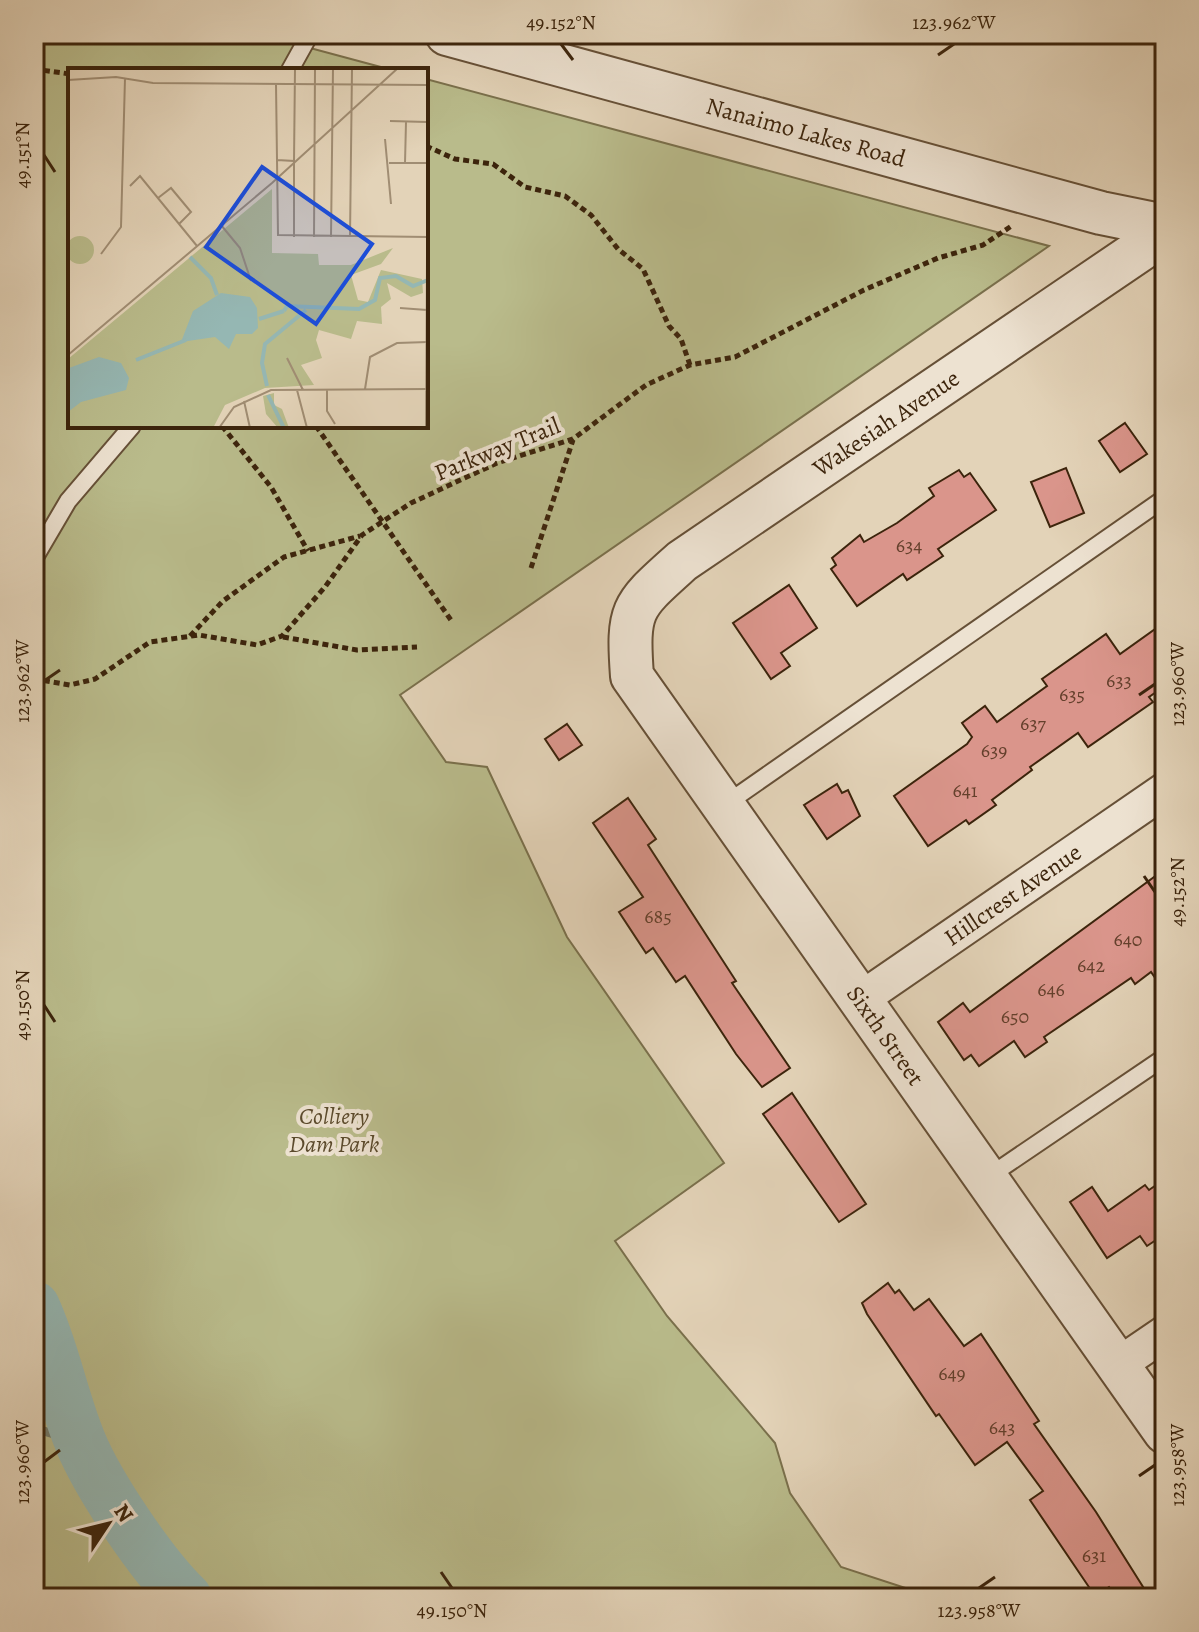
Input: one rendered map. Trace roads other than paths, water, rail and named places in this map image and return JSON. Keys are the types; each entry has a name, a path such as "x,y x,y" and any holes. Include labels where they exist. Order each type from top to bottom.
{"street":[{"name":"Nanaimo Lakes Road","path":"447,34 1101,213 1165,226"},
{"name":"Wakesiah Avenue","path":"629,632 639,599 682,561 1165,233"},
{"name":"Sixth Street","path":"629,632 632,676 1165,1432"},
{"name":"Hillcrest Avenue","path":"861,999 1165,790"},
{"path":"1118,1365 1165,1333"}],"lane":[{"path":"291,68 310,34"},
{"path":"34,559 68,501 130,428"},
{"path":"722,807 1165,498"},
{"path":"987,1178 1165,1057"}],"waterway":[{"path":"34,1307 88,1459 142,1545 186,1598"},
{"path":"34,1428 80,1442"}],"park label":[{"name":"Colliery Dam Park","path":"334,1130"}]}
